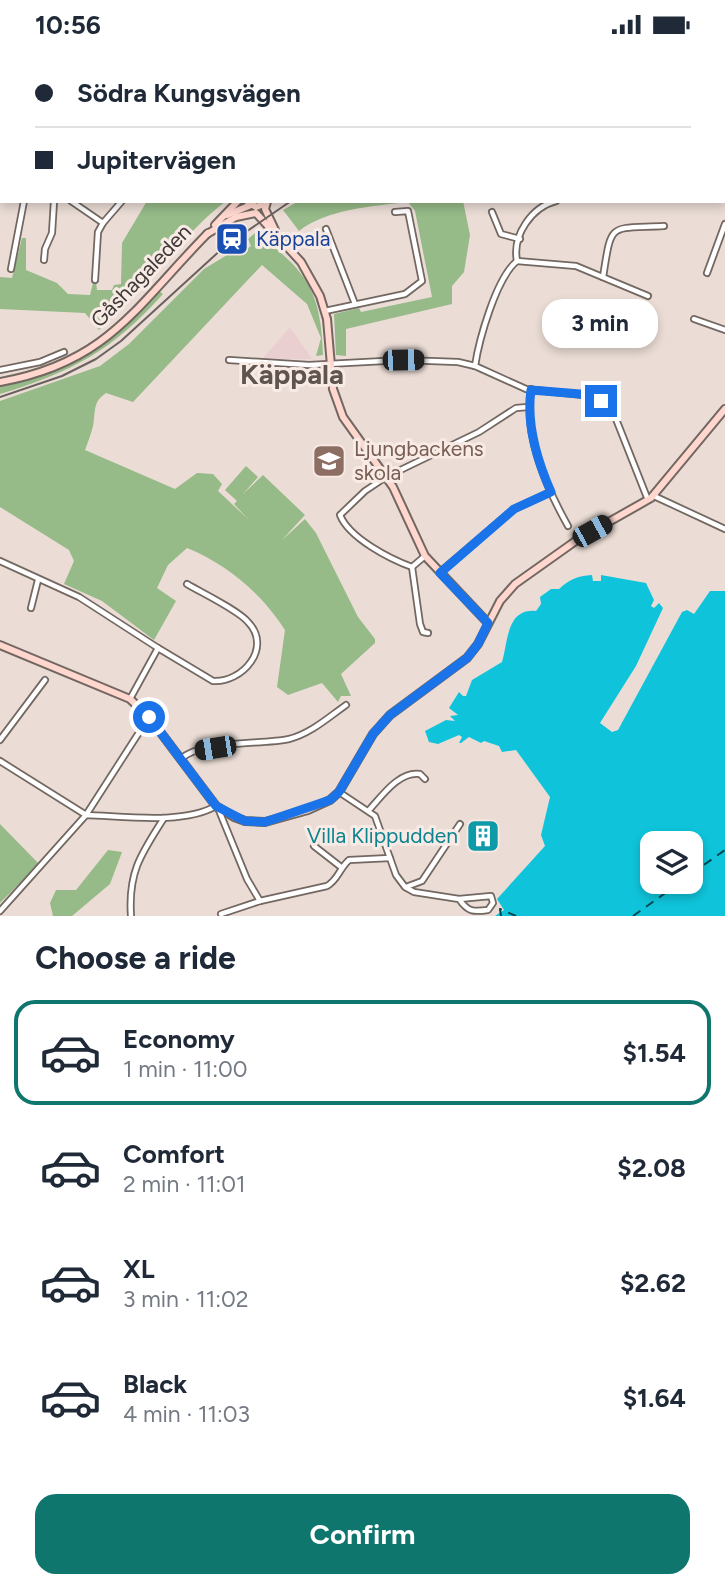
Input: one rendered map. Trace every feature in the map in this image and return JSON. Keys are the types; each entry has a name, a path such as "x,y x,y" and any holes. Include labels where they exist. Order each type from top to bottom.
{"street":[{"path":"10,269 24,203"},
{"path":"44,260 45,249 52,233 54,203"},
{"path":"74,203 103,223"},
{"path":"95,280 97,232 120,203"},
{"name":"Gåshagaleden","path":"0,382 55,367 98,345 128,320 236,203"},
{"path":"267,203 265,209 278,235"},
{"path":"475,366 480,335 508,270 517,261 520,239 530,215 549,203"},
{"path":"207,234 252,207 308,272 326,311 333,389 339,409 397,495 425,557 488,623"},
{"name":"Gåshagaleden","path":"224,216 252,207"},
{"path":"326,311 405,294 422,281 408,211 395,212"},
{"path":"492,212 501,233 520,239"},
{"path":"707,273 725,224"},
{"path":"603,277 609,239 613,232 620,229 664,226"},
{"path":"326,229 355,304"},
{"path":"517,261 576,265 648,296"},
{"path":"694,319 725,330"},
{"path":"0,369 40,362 64,352"},
{"path":"229,360 330,365 432,359 475,366 509,383 531,390 580,394 605,403 621,428 651,498 725,529"},
{"path":"531,390 528,407 537,460 568,526"},
{"path":"412,567 382,555 340,517 357,498 386,477 479,432 516,408 528,407"},
{"path":"0,761 86,815 164,817 217,807 245,821 265,822 308,810 330,800 339,792 380,725 467,658 478,644 500,601 529,574 577,540 651,498 725,409"},
{"path":"440,573 514,509 551,492"},
{"path":"412,567 425,557"},
{"path":"0,561 79,597 213,681 238,677 250,664 256,650 255,635 249,622 187,584"},
{"path":"412,567 420,624 424,632 428,633"},
{"path":"31,608 38,580"},
{"path":"0,645 130,699 149,717 217,807 247,880 260,901"},
{"path":"130,699 158,648"},
{"path":"0,740 45,680"},
{"path":"181,759 195,751 290,739 316,726 346,705"},
{"path":"0,911 86,815 149,717"},
{"path":"369,810 398,781 409,774 420,774 425,779"},
{"path":"339,792 369,810 378,821 396,875 405,887 414,892 459,899 486,895 491,896 494,903 488,910 474,912 465,908 459,899"},
{"path":"131,916 131,877 164,817"},
{"path":"405,887 422,881 460,824"},
{"path":"314,846 341,867"},
{"path":"221,914 260,901 327,886 334,882 341,867 353,858 390,858"}],"shaded area":[{"path":"290,327 312,359 262,359"}],"green space":[{"path":"146,203 224,203 192,231 132,299 99,330 85,313 0,309 0,277 12,278 22,238 26,238 26,270 57,283 68,294 90,295 96,281 97,290 112,290 114,285 121,284 122,243"},
{"path":"295,203 400,203 337,213 299,231 283,210"},
{"path":"409,203 463,203 470,235 464,272 452,286 452,304 346,329 346,356 336,355 334,314 359,308 361,312 432,297 415,211"},
{"path":"255,233 287,259 308,284 319,314 323,355 316,356 321,338 307,304 262,265 133,402 106,393 102,396 97,404 85,450 175,489 197,473 213,474 222,484 218,491 248,519 234,504 237,501 225,490 246,466 258,477 243,494 263,475 305,515 281,541 305,519 316,533 358,617 375,639 375,643 341,674 351,696 341,696 338,702 322,683 288,695 277,687 285,630 266,604 230,571 187,548 168,565 157,588 176,601 154,640 102,601 64,584 74,561 69,550 0,507 0,401 100,366 129,344 204,269 227,255 239,254 251,246 248,239"},
{"path":"159,291 163,294 108,345 70,368 0,394 0,385 46,374 88,354 126,326"},
{"path":"0,824 39,864 0,903"},
{"path":"108,850 122,852 110,884 72,916 53,916 50,903 56,890 76,890"}],"water":[{"path":"592,575 593,581 601,581 601,575 646,583 654,600 651,606 654,608 659,603 663,608 636,666 600,723 612,732 618,730 682,612 687,610 694,614 710,591 725,591 725,916 495,916 504,910 497,899 545,846 541,835 550,797 516,750 502,752 499,746 484,741 481,743 469,737 459,743 462,737 459,735 438,744 429,742 425,731 446,720 455,721 450,716 458,715 449,708 459,692 466,696 472,680 502,662 510,628 519,615 536,611 541,604 540,597 574,579"}],"building":[{"name":"Villa Klippudden","path":"481,824 494,831 485,848 472,842"}],"ferry route":[{"path":"703,866 725,850"},
{"path":"633,916 664,894"},
{"path":"501,916 500,909 516,916"}],"tram line":[{"path":"0,397 62,376 96,359 121,341 224,247 288,203"}],"place":[{"name":"Käppala","path":"232,239"},
{"name":"Ljungbackens skola","path":"329,461"},
{"name":"Villa Klippudden","path":"483,836"}],"district":[{"name":"Käppala","path":"292,374"}],"route":[{"path":"149,717 216,806 234,817 254,823 265,822 308,810 330,800 346,782 380,725 467,658 478,644 488,623 440,573 514,509 551,492 537,460 528,407 531,390 580,394 601,401"}]}
